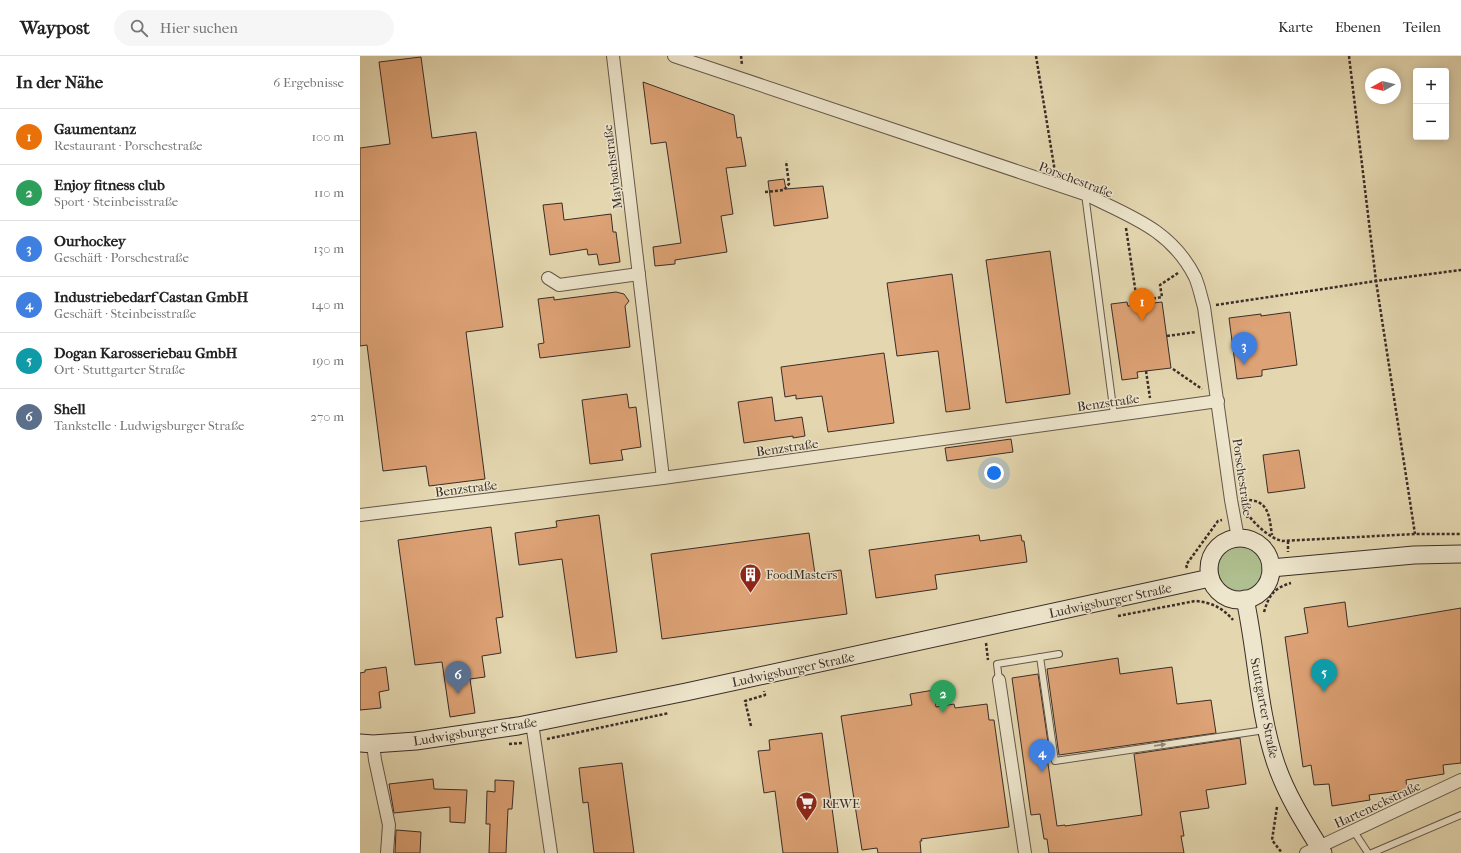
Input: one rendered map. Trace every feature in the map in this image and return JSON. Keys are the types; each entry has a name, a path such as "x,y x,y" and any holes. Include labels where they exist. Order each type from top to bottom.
{"main road":[{"path":"1238,538 1253,541 1260,546 1267,554 1270,568 1269,579 1266,586 1254,597 1245,599 1230,598 1221,594 1214,587 1209,573 1210,561 1215,551 1228,540 1238,538"},
{"path":"1270,568 1414,555 1461,554"},
{"name":"Ludwigsburger Straße","path":"367,743 416,741 532,723 686,692 1210,578"},
{"name":"Stuttgarter Straße","path":"1245,599 1241,618 1276,764 1286,790 1316,851"}],"street":[{"name":"Maybachstraße","path":"613,56 663,478"},
{"name":"Porschestraße","path":"674,56 1084,194 1144,223 1167,240 1182,255 1196,278 1204,307 1231,500 1238,538"},
{"path":"548,278 559,285 639,274"},
{"name":"Benzstraße","path":"360,515 663,478 1218,401"},
{"path":"999,680 1025,853"},
{"path":"532,723 551,853"},
{"name":"Ludwigsburger Straße","path":"367,743 375,760 389,824 388,853"},
{"name":"Harteneckstraße","path":"1316,851 1353,830 1461,780"}],"lane":[{"path":"1084,194 1114,415"},
{"path":"999,680 998,664 1059,654"},
{"path":"1040,657 1055,761 1267,730"},
{"path":"1372,853 1461,815"},
{"path":"1353,830 1368,853"}],"path":[{"path":"1036,56 1056,184"},
{"path":"1349,56 1376,281 1414,534"},
{"path":"765,192 784,190 789,184 786,161"},
{"path":"1124,213 1137,301 1162,297 1160,284 1189,267"},
{"path":"1204,307 1376,281 1461,270"},
{"path":"1167,336 1208,330"},
{"path":"1173,369 1218,401"},
{"path":"1146,371 1151,410"},
{"path":"1231,500 1253,499 1262,504 1267,510 1270,518 1272,536"},
{"path":"1191,583 1186,565 1218,521 1234,518 1249,516 1265,533 1272,536 1276,540 1282,541 1414,534 1461,534"},
{"path":"1195,601 1207,601 1227,613 1241,618 1263,613 1273,592 1281,586 1291,583"},
{"path":"751,726 745,701 765,695 764,691"}],"green space":[{"path":"1241,546 1254,550 1260,556 1264,569 1260,582 1254,588 1241,592 1228,588 1222,582 1218,569 1222,556 1228,550"}],"building":[{"path":"421,57 432,138 476,132 503,327 466,332 485,479 429,486 426,466 383,471 367,345 360,346 360,148 390,144 379,62"},
{"path":"643,82 734,115 737,138 741,137 746,166 726,168 733,214 721,216 727,252 675,260 675,264 655,266 653,247 681,243 666,142 651,144"},
{"path":"784,179 786,189 823,186 828,218 774,226 768,181"},
{"path":"562,203 564,220 611,214 613,232 616,232 620,262 599,265 597,254 588,255 587,249 550,255 543,205"},
{"path":"1050,251 1070,394 1006,403 986,260"},
{"path":"952,274 970,409 946,412 938,351 897,356 887,283"},
{"path":"616,292 624,294 629,301 625,306 630,347 540,358 538,344 544,343 538,299 554,297 554,300"},
{"path":"1127,302 1128,306 1162,302 1171,368 1137,372 1138,378 1122,380 1111,304"},
{"path":"1290,312 1297,365 1262,370 1262,376 1237,379 1229,318"},
{"path":"884,353 894,423 828,432 822,396 796,399 796,395 785,397 781,367"},
{"path":"627,394 629,408 636,407 641,447 621,450 623,460 590,464 582,400"},
{"path":"772,397 775,421 802,417 805,436 793,438 793,436 744,443 738,402"},
{"path":"1011,439 1013,452 947,461 945,448"},
{"path":"1299,450 1305,488 1268,493 1263,455"},
{"path":"599,515 617,652 576,658 562,559 519,565 515,533 557,527 556,521"},
{"path":"491,527 503,617 496,618 501,653 482,656 485,677 470,679 475,713 450,717 442,662 415,665 398,540"},
{"name":"FoodMasters","path":"809,533 815,574 841,570 847,614 662,639 651,554"},
{"path":"979,535 980,541 1021,535 1022,541 1024,541 1027,562 935,575 937,589 876,598 869,550"},
{"path":"1345,602 1348,627 1461,608 1461,763 1443,765 1444,774 1406,780 1407,790 1369,795 1370,800 1332,806 1329,784 1314,785 1311,765 1303,767 1285,637 1308,633 1304,608"},
{"path":"1118,658 1120,674 1172,667 1177,704 1211,700 1216,733 1059,755 1047,669"},
{"path":"386,667 389,690 379,692 381,708 360,710 360,673 365,672 365,670"},
{"path":"1038,674 1050,756 1047,757 1057,826 1142,815 1134,754 1240,738 1246,784 1206,790 1209,808 1180,812 1184,836 1181,836 1184,853 1049,853 1047,839 1044,839 1040,814 1031,815 1012,678"},
{"path":"934,690 936,707 954,704 955,708 987,704 989,720 994,720 1009,827 921,839 921,853 878,853 877,848 862,850 841,716 912,705 910,694"},
{"name":"REWE","path":"822,733 838,853 783,853 775,791 764,793 758,751 770,750 769,740"},
{"path":"622,763 634,853 594,853 588,802 583,803 579,768"},
{"path":"433,779 434,789 467,790 465,823 450,822 450,807 394,813 389,784"},
{"path":"495,780 514,781 512,809 508,809 506,853 489,853 490,824 486,824 487,791 495,792"},
{"path":"396,830 421,832 420,853 395,853"}],"place":[{"name":"Gaumentanz","path":"1142,321"},
{"name":"Ourhockey","path":"1244,365"},
{"name":"FoodMasters","path":"750,594"},
{"name":"Dogan Karosseriebau GmbH","path":"1324,692"},
{"name":"Shell","path":"458,694"},
{"name":"Enjoy fitness club","path":"943,713"},
{"name":"Industriebedarf Castan GmbH","path":"1042,772"},
{"name":"REWE","path":"807,822"}]}
